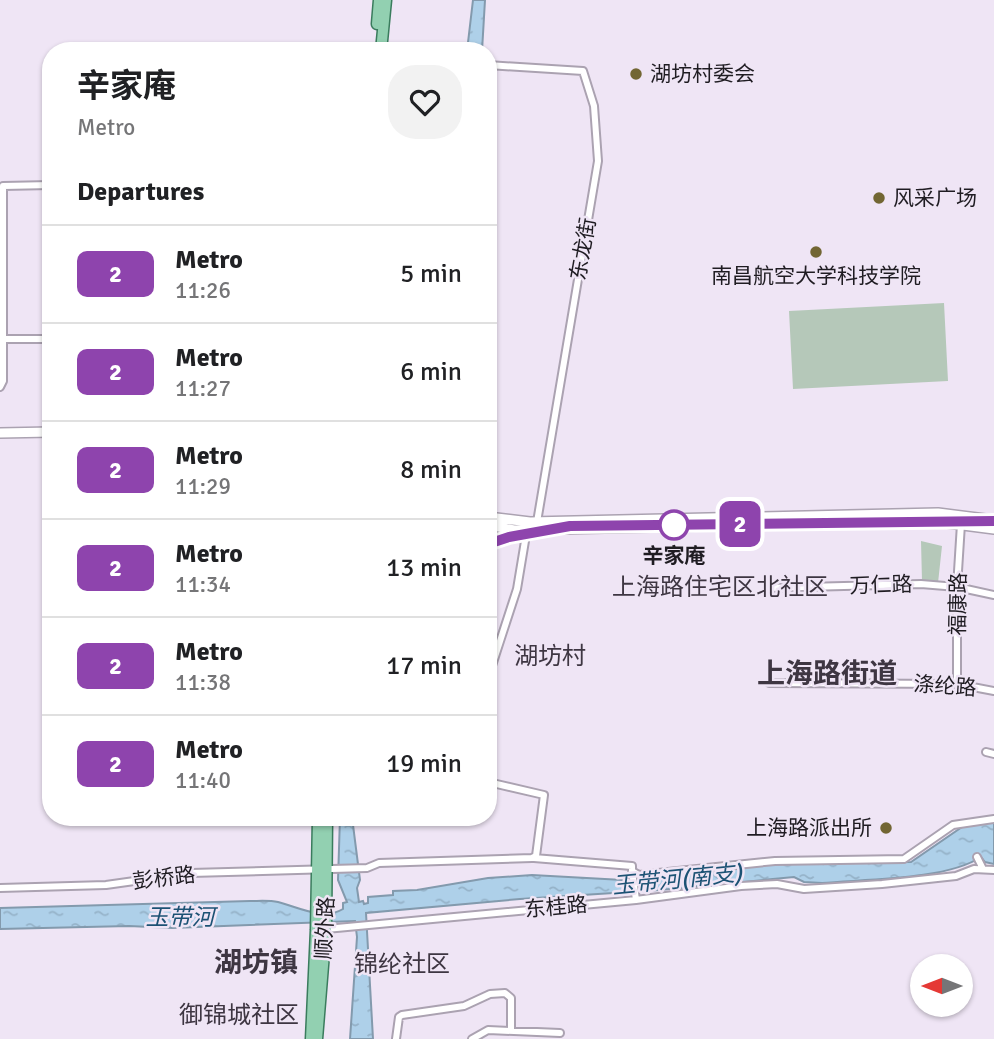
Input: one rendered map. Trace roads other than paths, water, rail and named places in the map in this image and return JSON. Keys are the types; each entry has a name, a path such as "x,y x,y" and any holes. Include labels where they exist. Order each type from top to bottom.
{"main road":[{"path":"375,42 379,0"},
{"path":"382,42 386,0"},
{"path":"0,427 42,427"},
{"path":"0,433 42,432"},
{"path":"497,520 537,522 924,513 994,520"},
{"path":"497,522 527,529 932,521 994,529"},
{"name":"顺外路","path":"320,826 327,869"},
{"name":"顺外路","path":"317,1039 321,900 327,869 327,826"},
{"name":"顺外路","path":"311,1039 321,930"}],"street":[{"name":"东龙街","path":"497,66 583,71 594,106 598,161 537,522"},
{"path":"0,387 3,381 3,186 42,185"},
{"path":"3,339 42,339"},
{"name":"福康路","path":"957,684 957,587 961,524"},
{"path":"497,650 517,589 527,529"},
{"name":"万仁路","path":"767,588 921,584 957,587 994,595"},
{"name":"涤纶路","path":"769,683 957,684 994,691"},
{"path":"986,752 994,754"},
{"path":"497,784 544,795 538,849 536,856 532,858"},
{"name":"彭桥路","path":"0,888 106,885 191,873 367,868 379,863 532,858 632,866 632,871 639,875 775,861 904,859 953,825 962,826 994,819"},
{"path":"977,857 983,869"},
{"name":"东桂路","path":"321,930 741,886 777,884 804,889 882,884 956,876 983,869 994,870"},
{"path":"632,871 636,898"},
{"path":"396,1039 401,1015 464,1006 490,994 505,993 511,998 511,1031"},
{"path":"472,1039 488,1030 560,1033"}],"water":[{"path":"473,0 485,0 483,42 468,42"},
{"path":"994,822 994,864 985,862 981,857 966,865 927,874 822,883 804,882 794,877 366,913 373,1039 350,1039 357,937 355,921 172,928 129,926 0,929 0,908 264,901 327,914 343,909 343,903 347,902 338,880 340,826 353,826 360,880 357,888 359,902 363,901 364,904 368,903 368,897 393,895 393,891 417,890 488,878 532,875 623,880 760,863 911,862 965,825"}],"metro line":[{"name":"2","path":"497,541 570,526 994,521"}],"place":[{"name":"湖坊村委会","path":"636,74"},
{"name":"风采广场","path":"879,198"},
{"name":"南昌航空大学科技学院","path":"816,252"},
{"name":"辛家庵","path":"674,525"},
{"name":"上海路派出所","path":"886,828"}],"district":[{"name":"上海路住宅区北社区","path":"720,587"},
{"name":"湖坊村","path":"550,656"},
{"name":"上海路街道","path":"827,673"},
{"name":"湖坊镇","path":"256,962"},
{"name":"锦纶社区","path":"402,964"},
{"name":"御锦城社区","path":"239,1015"}],"water label":[{"name":"玉带河(南支)","path":"677,879"},
{"name":"玉带河","path":"180,917"}]}
